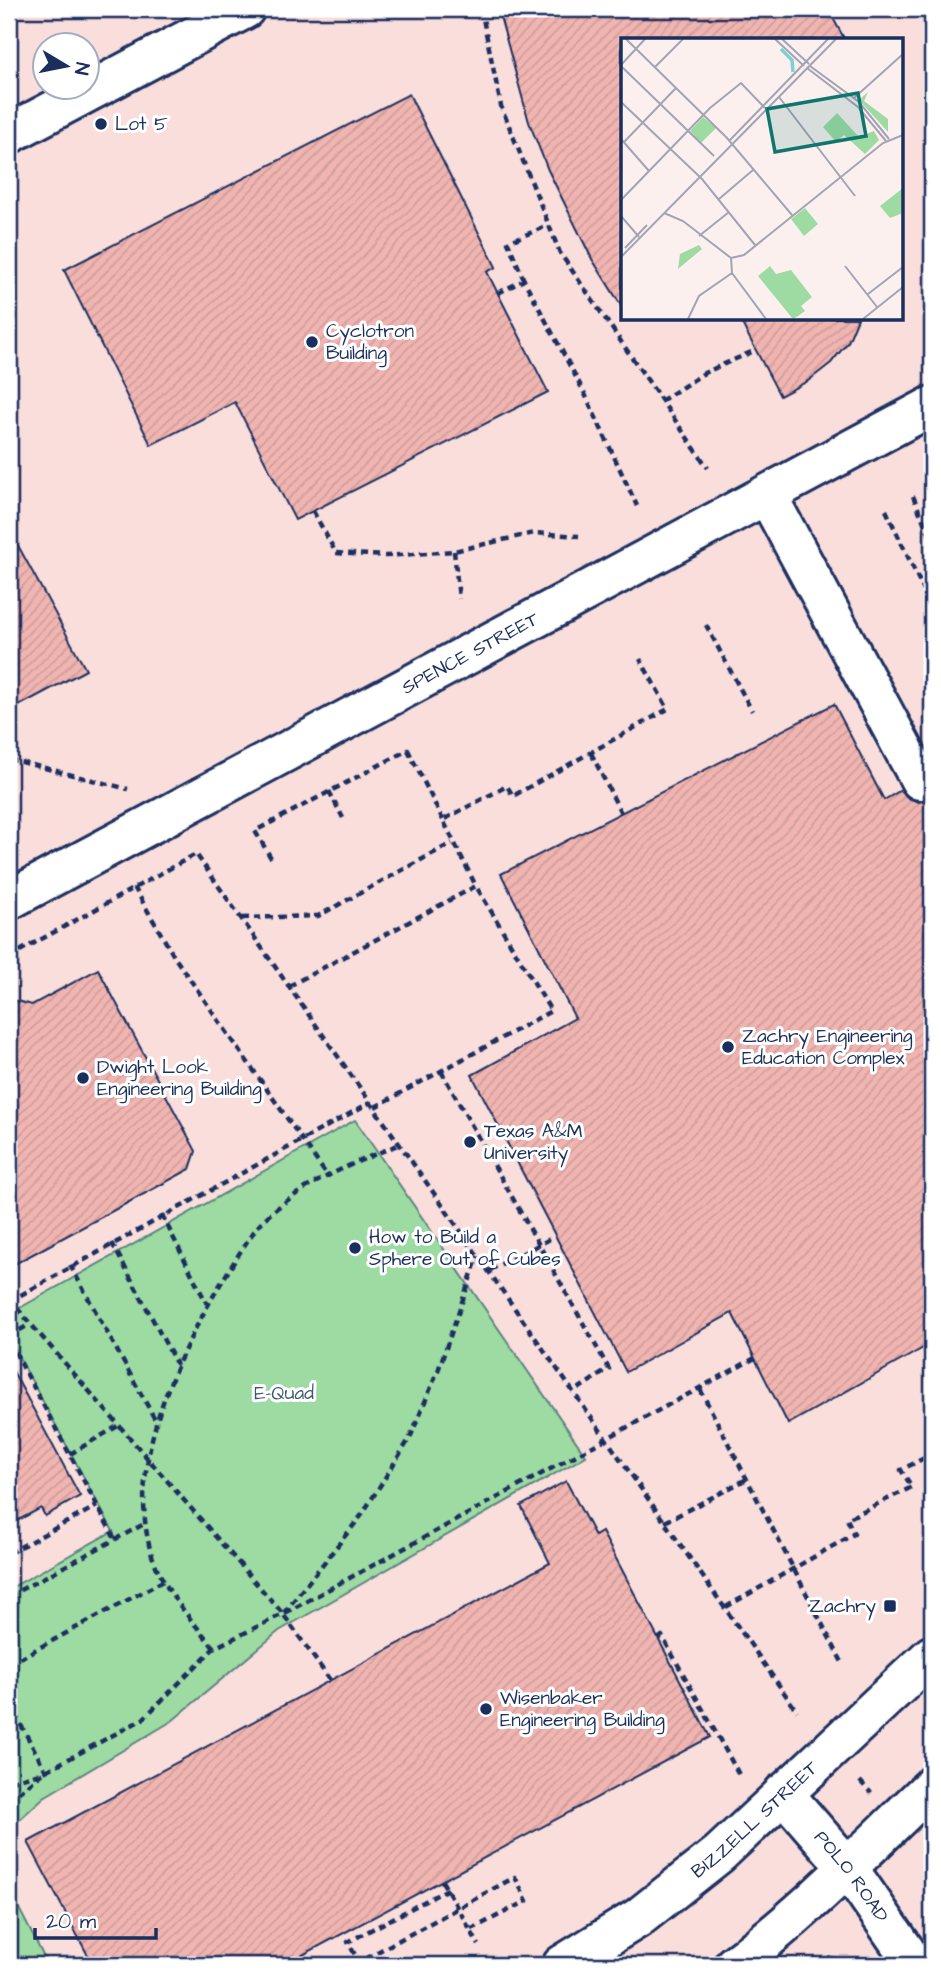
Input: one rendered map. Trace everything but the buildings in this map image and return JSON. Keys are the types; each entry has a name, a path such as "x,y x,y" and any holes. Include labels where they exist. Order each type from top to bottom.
{"street":[{"path":"9,134 245,9"},
{"name":"SPENCE STREET","path":"9,901 932,406"},
{"path":"767,495 920,780"},
{"name":"BIZZELL STREET","path":"562,1965 638,1918 719,1854 932,1655"},
{"path":"734,1965 848,1868 932,1786"},
{"name":"POLO ROAD","path":"783,1793 848,1868 915,1965"}],"path":[{"path":"481,9 501,106 560,253 708,468"},
{"path":"547,226 508,242 524,279 585,394 637,506"},
{"path":"498,293 524,279"},
{"path":"661,401 704,373 756,350"},
{"path":"913,496 932,541"},
{"path":"886,510 932,608"},
{"path":"313,511 335,552 386,556 454,551 534,533 579,536"},
{"path":"454,551 459,599"},
{"path":"706,625 752,711"},
{"path":"443,820 507,786 513,796 668,709 640,659"},
{"path":"271,858 255,831 408,750 452,843 551,1011 373,1105 303,1138 9,1300 283,1614 330,1680"},
{"path":"590,753 621,813"},
{"path":"9,759 128,789"},
{"path":"329,792 343,818"},
{"path":"242,918 318,916 452,843"},
{"path":"9,957 197,853 797,1711"},
{"path":"289,986 476,886"},
{"path":"134,887 175,958 326,1174"},
{"path":"441,1070 609,1369 575,1391"},
{"path":"214,1648 163,1581 148,1541 146,1523 149,1463 158,1423 177,1365 208,1305 249,1239 268,1215 326,1174 400,1144"},
{"path":"163,1215 208,1305"},
{"path":"489,1270 554,1237"},
{"path":"112,1243 177,1365"},
{"path":"283,1614 353,1527 410,1438 436,1378 478,1255"},
{"path":"71,1265 158,1423"},
{"path":"9,1336 29,1325"},
{"path":"9,1341 116,1539"},
{"path":"9,1800 46,1771 143,1719 214,1648 283,1614 755,1358"},
{"path":"700,1390 844,1664"},
{"path":"70,1454 118,1426"},
{"path":"726,1606 854,1534 847,1519 912,1487 901,1470 932,1454"},
{"path":"665,1521 747,1479"},
{"path":"9,1553 97,1506"},
{"path":"9,1596 146,1523"},
{"path":"9,1664 163,1581"},
{"path":"659,1639 662,1636 741,1778"},
{"path":"9,1703 46,1771"},
{"path":"9,1783 46,1771"},
{"path":"448,1889 348,1942 359,1962 516,1877 527,1900 470,1930"},
{"path":"442,1881 479,1945"},
{"path":"828,1957 849,1965"}],"shaded area":[{"name":"Texas A&M University","path":"9,9 927,9 932,17 932,1965 9,1965"}],"green space":[{"name":"E-Quad","path":"355,1120 586,1456 279,1631 172,1721 44,1797 9,1829 9,1589 113,1531 9,1339 9,1314"},
{"path":"9,1889 48,1965 9,1965"}],"place":[{"name":"Lot 5","path":"101,124"},
{"name":"Cyclotron Building","path":"312,342"},
{"name":"Zachry Engineering Education Complex","path":"728,1047"},
{"name":"Dwight Look Engineering Building","path":"83,1078"},
{"name":"Texas A&M University","path":"470,1142"},
{"name":"How to Build a Sphere Out of Cubes","path":"355,1248"},
{"name":"Zachry","path":"890,1606"},
{"name":"Wisenbaker Engineering Building","path":"486,1709"}]}
